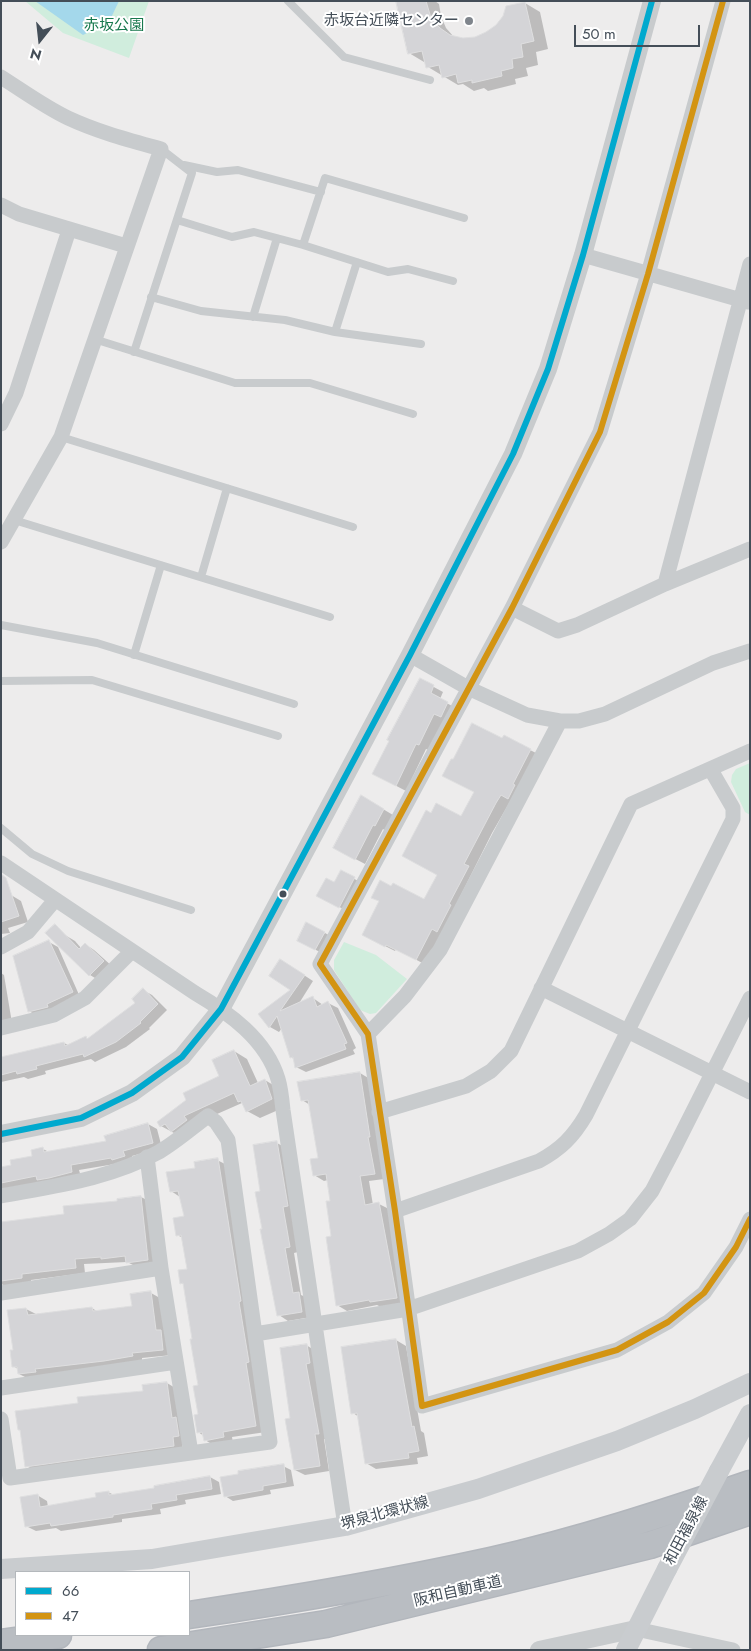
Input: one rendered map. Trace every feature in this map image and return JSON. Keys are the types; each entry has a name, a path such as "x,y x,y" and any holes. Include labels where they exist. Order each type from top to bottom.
{"highway":[{"name":"阪和自動車道","path":"190,1615 324,1594 492,1560 640,1521 750,1484"},
{"name":"阪和自動車道","path":"161,1650 326,1624 650,1545 750,1512"},
{"path":"1,1643 51,1636"}],"main road":[{"name":"堺泉北環状線","path":"1,1568 152,1560 345,1526 478,1489 617,1441 696,1409 750,1383"},
{"name":"和田福泉線","path":"626,1650 750,1414"}],"street":[{"path":"1,1134 81,1118 132,1093 182,1056 222,1008 410,655 513,454 548,369 583,255 652,1"},
{"path":"723,1 648,274 600,432 512,608 320,964 368,1034 422,1406 617,1350 668,1322 704,1292 736,1247 750,1219"},
{"path":"1,77 37,101 68,118 106,134 161,149 61,437 7,516 1,542"},
{"path":"1,205 19,214 126,246"},
{"path":"1,424 16,393 70,230"},
{"path":"583,255 745,301"},
{"path":"664,584 745,301 750,264"},
{"path":"512,608 558,631 664,584 750,549"},
{"path":"410,655 468,688 527,715 560,721 579,721 605,714 713,663 750,651"},
{"path":"368,1034 405,996 440,950 560,721"},
{"path":"379,1112 466,1086 491,1071 511,1051 631,804 750,751"},
{"path":"395,1211 538,1161 555,1152 575,1134 733,820 733,808 711,770"},
{"path":"1,863 195,993 222,1008 254,1037 272,1064 278,1080 345,1526"},
{"path":"1,947 28,932 55,900"},
{"path":"1,1028 54,1015 84,998 132,951"},
{"path":"541,988 626,1032 750,1092"},
{"path":"255,1334 408,1309 578,1251 609,1234 630,1219 652,1191 674,1151 750,998"},
{"path":"1,1196 91,1179 115,1172 160,1151 208,1116 216,1122 228,1140 270,1442 10,1478 1,1419"},
{"path":"147,1157 161,1268 191,1453"},
{"path":"1,1293 161,1268"},
{"path":"1,1388 176,1362"},
{"path":"539,1650 636,1629 732,1650"}],"lane":[{"path":"288,1 344,57 430,80"},
{"path":"134,352 192,172 161,149"},
{"path":"182,165 217,172 238,170 321,192"},
{"path":"303,245 325,178 464,218"},
{"path":"177,220 232,237 254,232 303,245 388,272 408,269 453,281"},
{"path":"253,317 277,238"},
{"path":"335,332 357,262"},
{"path":"151,297 201,311 284,320 335,332 421,344"},
{"path":"94,339 234,383 310,382 413,414"},
{"path":"61,437 353,527"},
{"path":"201,577 227,488"},
{"path":"7,516 330,617"},
{"path":"134,655 161,565"},
{"path":"1,625 97,644 294,704"},
{"path":"1,681 92,680 278,736"},
{"path":"1,828 32,854 68,871 191,910"}],"green space":[{"name":"赤坂公園","path":"25,1 149,1 129,58 63,33"},
{"path":"750,763 750,815 745,812 731,782 732,775 736,769"},
{"path":"344,942 376,955 407,979 376,1013 370,1014 360,1010 334,970 334,960"}],"water":[{"path":"35,1 119,1 109,22 83,35"}],"building":[{"path":"396,1 426,1 431,18 440,28 450,35 463,38 475,37 486,32 496,25 503,16 506,6 525,2 534,41 521,44 523,57 512,59 513,68 501,71 502,76 472,83 472,80 458,83 456,74 442,78 439,65 426,68 422,51 408,54"},
{"path":"420,678 434,685 431,693 448,702 441,717 434,714 419,745 416,744 396,786 372,774 389,741 387,740"},
{"path":"472,723 502,738 504,735 531,749 513,784 515,785 508,799 501,795 464,864 469,866 437,932 432,929 416,960 362,935 379,901 371,898 380,880 391,886 393,883 424,899 437,875 402,856 426,810 431,813 436,803 461,816 474,792 442,776"},
{"path":"361,795 384,809 375,826 373,825 355,860 333,848"},
{"path":"341,870 355,877 339,908 316,896 326,878 334,882"},
{"path":"1,874 6,878 19,916 1,922"},
{"path":"306,922 325,932 315,950 297,941"},
{"path":"55,924 79,949 85,943 104,961 89,976 45,933"},
{"path":"49,940 73,992 47,1004 48,1007 28,1012 13,956"},
{"path":"280,959 305,975 280,1011 313,996 317,1007 328,1001 347,1043 344,1044 346,1049 295,1068 293,1057 290,1058 277,1016 269,1028 258,1014 290,990 269,976"},
{"path":"143,988 158,1004 141,1023 116,1042 84,1057 83,1054 36,1066 37,1069 17,1074 16,1071 1,1075 1,1057 64,1042 65,1046 86,1036 87,1039 135,1003 132,999"},
{"path":"234,1050 250,1086 265,1079 272,1099 246,1112 241,1101 238,1102 234,1093 184,1116 187,1120 171,1132 165,1124 160,1127 157,1122 186,1100 183,1093 219,1076 212,1060"},
{"path":"360,1072 370,1137 368,1137 375,1174 360,1176 365,1205 379,1202 397,1298 370,1302 369,1300 336,1306 326,1237 331,1236 326,1201 330,1201 326,1174 313,1176 310,1159 318,1158 308,1100 301,1101 297,1082"},
{"path":"148,1123 153,1143 123,1151 125,1156 112,1160 111,1158 71,1165 72,1172 49,1178 37,1180 36,1176 1,1183 1,1167 11,1165 10,1160 32,1156 31,1150 43,1147 44,1152 106,1141 104,1136"},
{"path":"277,1141 288,1206 283,1207 290,1247 285,1248 293,1293 299,1292 302,1312 277,1316 260,1229 262,1229 255,1192 260,1191 253,1145"},
{"path":"218,1158 241,1301 239,1302 249,1362 246,1363 256,1426 223,1432 224,1437 204,1441 202,1432 197,1433 194,1415 198,1414 193,1386 198,1385 183,1283 180,1284 178,1270 187,1269 181,1235 176,1236 173,1218 184,1216 178,1191 170,1192 166,1172 195,1168 194,1162"},
{"path":"141,1196 148,1260 126,1263 125,1256 101,1259 101,1257 75,1259 76,1268 22,1274 22,1278 1,1281 1,1222 64,1214 63,1206 117,1201 117,1199"},
{"path":"151,1291 156,1330 161,1330 163,1350 132,1353 133,1356 104,1361 35,1369 36,1372 18,1374 17,1367 12,1367 10,1350 13,1350 7,1310 26,1308 28,1315 92,1307 93,1311 132,1306 130,1294"},
{"path":"396,1339 412,1427 414,1426 419,1451 408,1453 409,1458 365,1464 357,1413 351,1414 341,1347"},
{"path":"307,1344 310,1363 306,1364 319,1434 315,1434 320,1466 294,1470 285,1419 290,1418 280,1348"},
{"path":"167,1382 172,1418 176,1417 179,1436 173,1437 174,1446 25,1467 20,1430 18,1430 15,1411 78,1403 77,1397 143,1391 142,1385"},
{"path":"284,1464 286,1482 263,1486 263,1490 224,1497 220,1477 238,1474 238,1471"},
{"path":"210,1476 212,1489 176,1495 177,1500 151,1504 152,1509 51,1526 50,1523 25,1527 20,1497 38,1494 40,1507 96,1497 95,1493 109,1491 109,1495"}],"transit line":[{"name":"66","path":"1,1134 81,1118 132,1093 182,1057 221,1009 410,655 513,454 548,369 583,255 652,1"},
{"name":"47","path":"723,1 648,274 600,432 512,608 320,964 368,1034 422,1406 617,1350 668,1322 704,1293 736,1247 750,1219"}],"place":[{"name":"赤坂台近隣センター","path":"469,21"}]}
